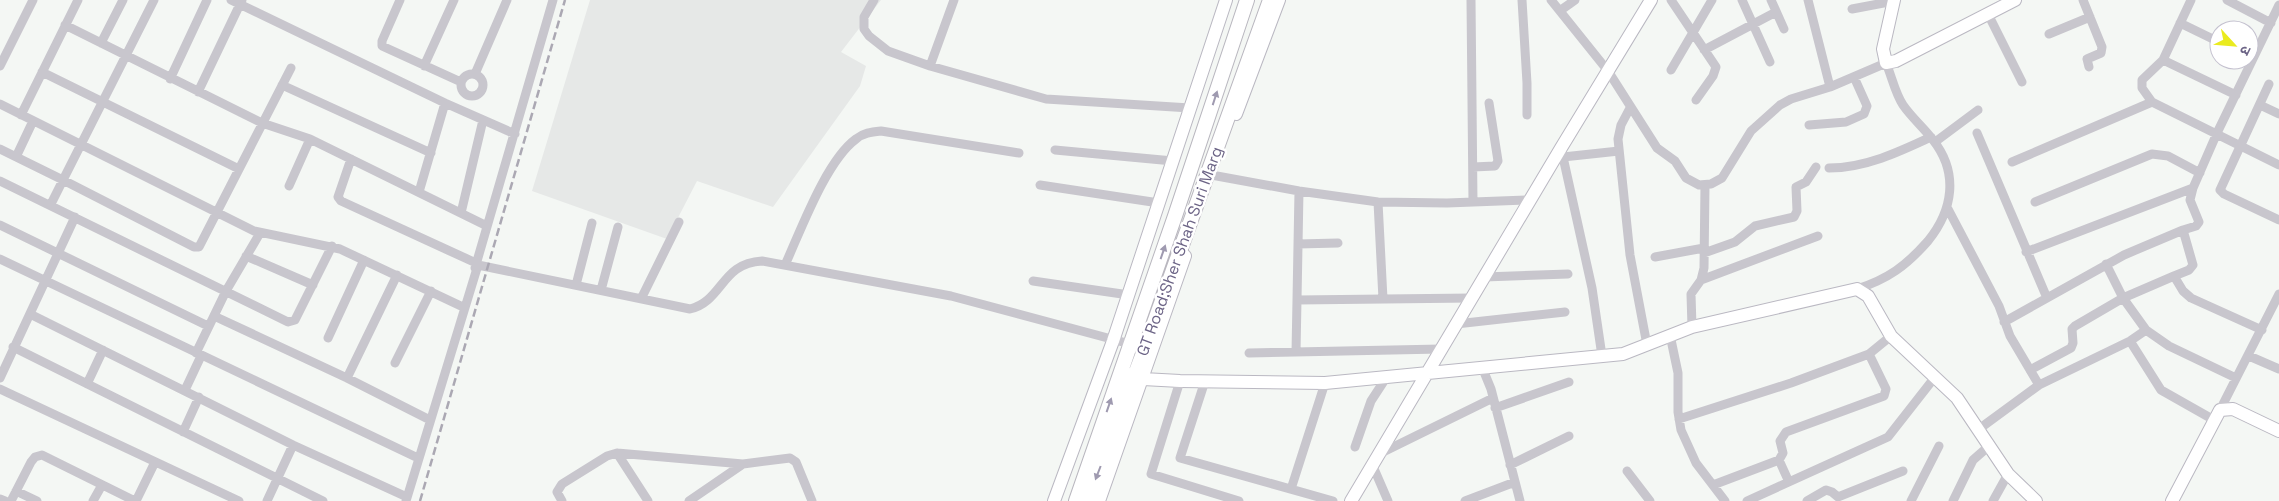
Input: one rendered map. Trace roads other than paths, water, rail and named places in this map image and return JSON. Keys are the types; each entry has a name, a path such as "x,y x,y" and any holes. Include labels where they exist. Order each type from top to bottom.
{"main road":[{"name":"GT Road;Sher Shah Suri Marg","path":"1076,501 1131,345 1247,0"},
{"name":"GT Road;Sher Shah Suri Marg","path":"1087,501 1138,378 1145,348 1210,174 1270,0"}],"street":[{"path":"0,66 33,0"},
{"path":"21,115 78,0"},
{"path":"101,43 123,0"},
{"path":"50,204 154,0"},
{"path":"170,79 207,0"},
{"path":"231,0 241,2 445,103 515,134"},
{"path":"400,0 381,44 385,48 461,82"},
{"path":"424,66 454,0"},
{"path":"475,74 507,0"},
{"path":"30,314 406,499 553,0"},
{"path":"874,0 864,17 864,29 888,51 930,66 1046,99 1190,108"},
{"path":"930,66 954,0"},
{"path":"1054,501 1113,341 1226,0"},
{"path":"1099,501 1138,378 1210,174 1279,0"},
{"path":"1471,0 1472,202"},
{"path":"1522,0 1527,83 1526,115"},
{"path":"1551,0 1561,10 1608,71 1652,142 1675,161 1686,178 1699,185 1705,185 1722,178 1751,131 1769,113 1790,100 1830,87 1886,63 1896,61 2015,0"},
{"path":"1561,10 1575,0"},
{"path":"1351,501 1529,200 1562,152 1651,0"},
{"path":"1670,0 1716,70 1696,100"},
{"path":"1671,70 1712,0"},
{"path":"1742,0 1770,62"},
{"path":"1771,0 1784,29"},
{"path":"1808,0 1830,87"},
{"path":"2083,0 2102,50 2099,54 2089,57 2087,60 2089,67"},
{"path":"2191,0 2163,60 2141,83 2152,102 2279,165"},
{"path":"2226,0 2271,23"},
{"path":"1121,371 1138,378 1325,383 1426,375 1482,367 1623,354 1692,327 1857,289 1881,281 1906,263 1932,235 1948,208 1950,193 1949,177 1933,140 1903,105 1886,63 1883,49 1894,1 1852,9"},
{"path":"198,92 241,2"},
{"path":"2259,44 2279,5"},
{"path":"1704,50 1776,12"},
{"path":"1988,14 2022,82"},
{"path":"2049,34 2090,17"},
{"path":"2180,23 2209,37"},
{"path":"65,25 170,79 262,123 310,139 487,226"},
{"path":"2163,60 2236,95"},
{"path":"0,149 196,248 200,245 291,68"},
{"path":"2004,322 2106,264 2199,224 2190,200 2193,188 2216,133 2236,95 2246,70"},
{"path":"42,72 239,168"},
{"path":"468,74 475,74 481,78 483,84 478,94 467,95 462,90 461,82 468,74"},
{"path":"1809,125 1846,122 1864,114 1867,106 1854,77"},
{"path":"282,84 431,154"},
{"path":"2269,84 2239,146 2220,192 2279,220"},
{"path":"2012,162 2152,102"},
{"path":"419,192 445,103"},
{"path":"1473,167 1498,164 1489,103"},
{"path":"0,104 260,233 332,246 463,307"},
{"path":"2260,105 2279,114"},
{"path":"1630,108 1621,124 1618,139 1630,254 1647,345"},
{"path":"1829,168 1848,167 1887,157 1933,140 1978,110"},
{"path":"461,213 484,120"},
{"path":"16,157 33,121"},
{"path":"785,265 831,167 844,150 867,132 881,131 1019,153"},
{"path":"1978,133 2026,252 2047,298"},
{"path":"289,186 310,139"},
{"path":"1055,150 1173,161"},
{"path":"1562,152 1619,151"},
{"path":"1562,152 1592,288 1602,356"},
{"path":"2035,202 2152,154 2168,156 2200,173"},
{"path":"351,159 338,198 476,265 602,290 680,308 696,307 711,297 734,270 743,264 762,261 951,296 1113,341 1145,348"},
{"path":"1655,257 1704,250 1735,242 1755,226 1794,217 1797,212 1796,187 1806,182 1816,167"},
{"path":"1210,174 1299,191 1378,202 1529,200"},
{"path":"0,181 288,322 292,322 297,316 332,246"},
{"path":"1040,185 1159,203"},
{"path":"1692,327 1691,294 1701,280 1704,250 1705,185"},
{"path":"2026,252 2193,188"},
{"path":"1296,352 1299,191"},
{"path":"1378,202 1383,299"},
{"path":"1948,208 1999,306 2004,322 2039,385"},
{"path":"0,378 75,217"},
{"path":"642,299 679,222"},
{"path":"576,285 592,223"},
{"path":"0,225 208,326"},
{"path":"602,290 618,227"},
{"path":"2030,370 2071,348 2073,343 2072,329 2075,326 2123,298 2189,270 2193,264 2183,230"},
{"path":"185,390 208,326 260,233"},
{"path":"1701,280 1818,236"},
{"path":"1298,244 1338,243"},
{"path":"246,256 313,285"},
{"path":"0,259 418,458"},
{"path":"328,338 364,260"},
{"path":"2106,264 2123,298 2146,330 2169,346 2236,378"},
{"path":"1484,277 1568,274"},
{"path":"347,378 398,276"},
{"path":"2174,276 2183,291 2191,298 2262,330"},
{"path":"1033,281 1128,295"},
{"path":"1857,289 1868,296 1890,336 1957,398 2008,474 2036,501"},
{"path":"395,363 431,291"},
{"path":"2172,501 2249,356 2279,294"},
{"path":"1297,300 1472,298"},
{"path":"1456,324 1565,312"},
{"path":"214,316 347,378 430,420"},
{"path":"1979,429 2039,385 2130,341 2146,330"},
{"path":"1670,335 1678,373 1679,419 1690,452 1725,501"},
{"path":"1679,419 1791,383 1869,354 1890,336"},
{"path":"2130,341 2161,390 2217,415 2234,409 2279,431"},
{"path":"13,347 277,480 323,501"},
{"path":"1249,352 1441,349"},
{"path":"87,384 103,350"},
{"path":"1713,485 1779,460 1784,453 1780,441 1786,432 1884,396 1886,389 1869,354"},
{"path":"2249,356 2279,369"},
{"path":"1482,367 1493,398 1520,501"},
{"path":"1747,501 1888,437 1935,377"},
{"path":"1355,447 1371,401 1386,378"},
{"path":"1180,380 1151,474 1240,501"},
{"path":"1205,381 1180,458 1333,501"},
{"path":"1495,408 1569,382"},
{"path":"1291,489 1325,383"},
{"path":"0,389 239,501"},
{"path":"183,432 199,397"},
{"path":"1376,459 1493,398"},
{"path":"1510,465 1569,436"},
{"path":"266,501 293,445"},
{"path":"1911,501 1939,446"},
{"path":"1953,501 1973,460 1989,446"},
{"path":"617,453 648,501"},
{"path":"562,501 558,487 607,456 617,453 743,464 790,458 796,462 812,501"},
{"path":"11,501 30,462 38,455 42,454 136,501 155,462"},
{"path":"1376,459 1388,501"},
{"path":"1779,460 1789,482"},
{"path":"688,501 743,464"},
{"path":"1627,471 1650,501"},
{"path":"1807,501 1826,490 1832,492 1837,499 1903,471"},
{"path":"1993,501 2008,474"},
{"path":"1465,501 1515,482"},
{"path":"94,501 102,485"},
{"path":"16,491 37,501"},
{"path":"0,499 5,501"}],"railway":[{"path":"420,501 565,0"}]}
